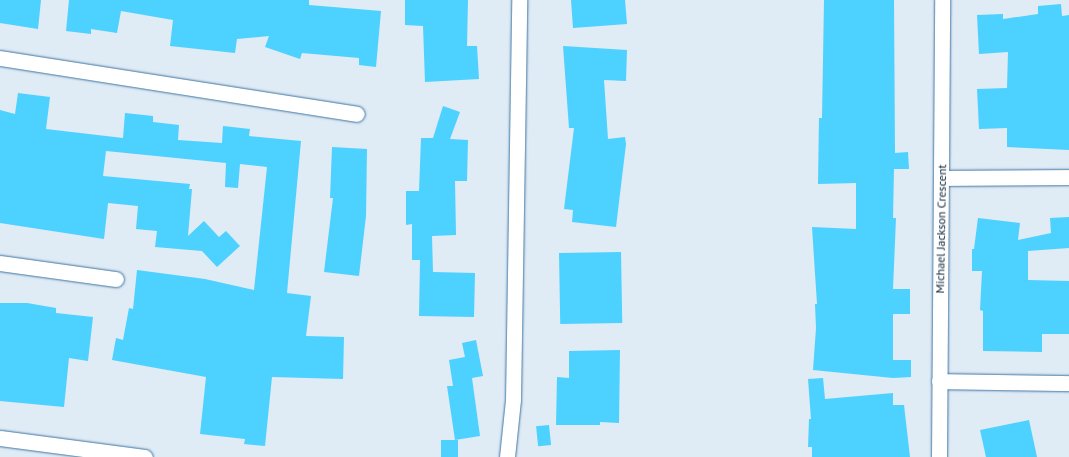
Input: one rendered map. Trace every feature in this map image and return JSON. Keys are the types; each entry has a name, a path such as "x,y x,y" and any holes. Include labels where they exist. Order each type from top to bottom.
{"street":[{"path":"507,457 513,400 519,0"},
{"name":"Michael Jackson Crescent","path":"939,457 942,0"},
{"path":"0,58 357,114"},
{"path":"941,178 1069,177"},
{"path":"0,263 116,279"},
{"path":"939,381 1069,383"},
{"path":"0,438 145,457"}],"building":[{"path":"0,0 41,0 38,29 0,23"},
{"path":"69,0 309,0 309,5 381,11 376,67 359,65 359,58 302,53 300,59 265,47 269,36 237,39 235,53 170,46 173,20 121,11 117,33 91,29 91,34 66,31"},
{"path":"405,0 468,0 467,46 477,46 479,79 425,82 423,26 405,25"},
{"path":"571,0 625,0 627,24 573,28"},
{"path":"824,0 894,0 895,153 908,152 909,169 894,169 893,218 896,218 893,289 910,289 910,314 893,314 893,360 911,360 911,377 893,378 813,370 816,328 815,304 817,304 812,227 856,229 856,183 818,184 819,118 822,118"},
{"path":"1061,4 1062,16 1069,15 1069,150 1007,147 1007,128 979,129 977,89 1007,88 1008,52 979,54 977,15 1003,14 1003,19 1038,14 1038,6"},
{"path":"563,46 627,50 626,81 604,80 608,139 625,137 626,144 616,227 572,222 573,210 564,209 574,128 569,128"},
{"path":"18,93 50,97 46,129 123,138 125,113 153,116 153,122 179,125 178,140 222,143 223,126 250,129 249,136 301,141 287,293 311,296 306,336 344,337 343,379 272,377 265,446 244,444 245,439 200,434 206,377 112,360 116,338 123,340 129,308 133,309 137,270 205,279 254,290 267,167 240,164 238,188 225,187 226,163 106,151 103,176 190,184 189,189 192,189 188,236 204,221 219,237 226,231 240,246 217,267 202,251 155,247 157,231 136,229 138,206 108,203 104,239 0,223 0,110 15,114"},
{"path":"443,106 460,112 450,139 468,140 467,181 455,181 456,235 432,236 433,272 475,273 474,317 419,316 420,260 412,260 412,224 406,225 406,191 419,191 421,138 433,138"},
{"path":"332,147 367,149 366,216 359,276 324,272 333,198 330,198"},
{"path":"1069,217 1069,248 1028,251 1028,280 1069,281 1069,334 1042,334 1042,352 983,351 983,311 980,310 982,271 972,271 972,249 974,249 978,218 1020,223 1018,240 1051,233 1050,218"},
{"path":"621,252 622,323 560,324 559,253"},
{"path":"0,303 27,303 56,308 56,313 93,317 88,361 69,358 64,407 0,401"},
{"path":"476,340 483,376 472,378 480,436 455,440 447,386 453,386 449,360 465,357 462,343"},
{"path":"620,350 619,423 600,422 600,425 556,425 557,377 569,378 569,351"},
{"path":"823,378 825,399 893,393 893,405 904,405 910,457 812,457 812,447 808,447 809,419 811,419 808,379"},
{"path":"1029,420 1037,457 986,457 980,430"},
{"path":"549,425 551,445 538,446 536,426"},
{"path":"441,440 458,440 458,457 441,457"}]}
